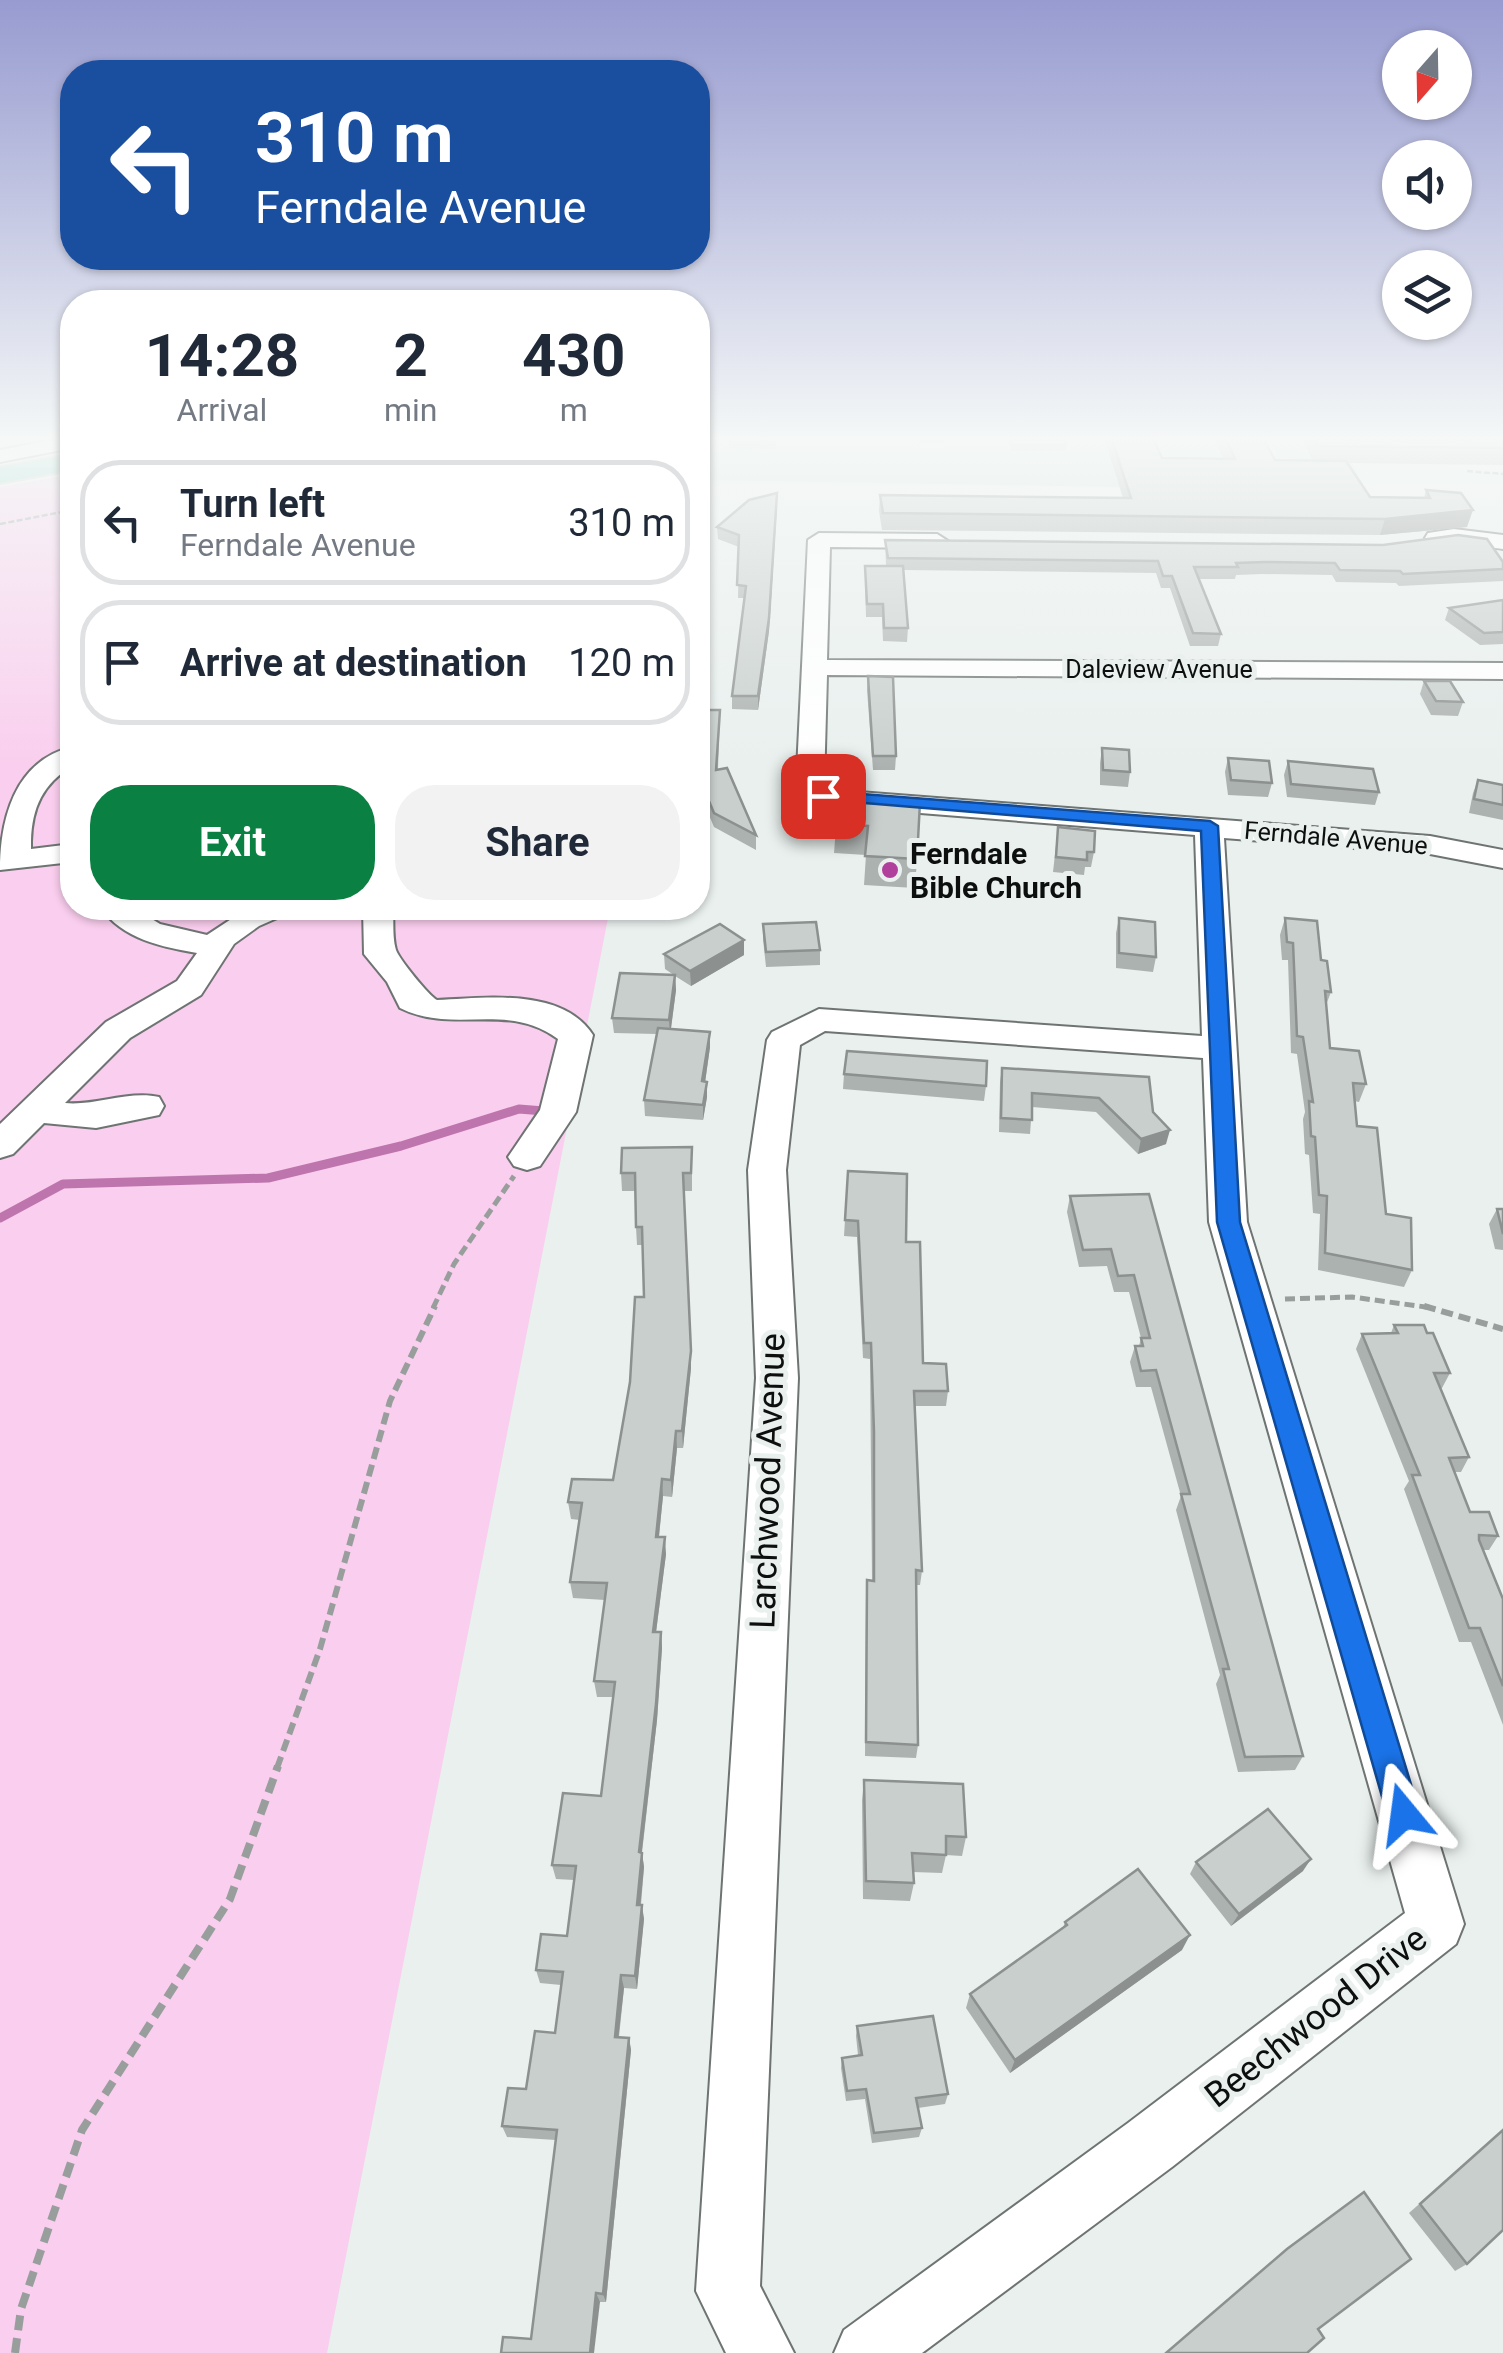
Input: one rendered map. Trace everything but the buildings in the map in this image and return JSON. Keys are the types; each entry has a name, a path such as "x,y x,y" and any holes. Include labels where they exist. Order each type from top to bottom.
{"street":[{"path":"815,667 819,550"},
{"name":"Daleview Avenue","path":"815,667 1503,672"},
{"name":"Ferndale Avenue","path":"815,667 810,792 832,798 1430,845 1503,859"},
{"path":"60,761 44,770 25,796 9,860 60,854"},
{"name":"Beechwood Drive","path":"867,2353 1150,2146 1436,1924 1228,1222 1210,826"},
{"path":"127,920 154,936 213,946"},
{"path":"0,1145 118,1030 189,988 210,960 213,946 248,920"},
{"path":"379,920 380,954 421,1008 432,1011 517,1006 546,1016 576,1034 558,1112 527,1157"},
{"name":"Larchwood Avenue","path":"761,2353 728,2291 777,1378 768,1170 784,1040 819,1020 1218,1048"},
{"path":"42,1102 45,1111 78,1117 99,1117 146,1106"}],"path":[{"path":"14,2353 21,2309 82,2130 230,1899 320,1649 390,1401 454,1264 527,1157"},
{"path":"1252,1300 1352,1297 1404,1303 1503,1328"}],"shaded area":[{"path":"0,550 60,550 60,920 608,920 327,2353 0,2353"}],"waterway":[{"path":"0,1218 63,1184 268,1178 401,1146 519,1109 544,1111"}],"place":[{"name":"Ferndale Bible Church","path":"890,870"}],"route":[{"path":"823,796 1210,826 1228,1222 1404,1814"}]}
